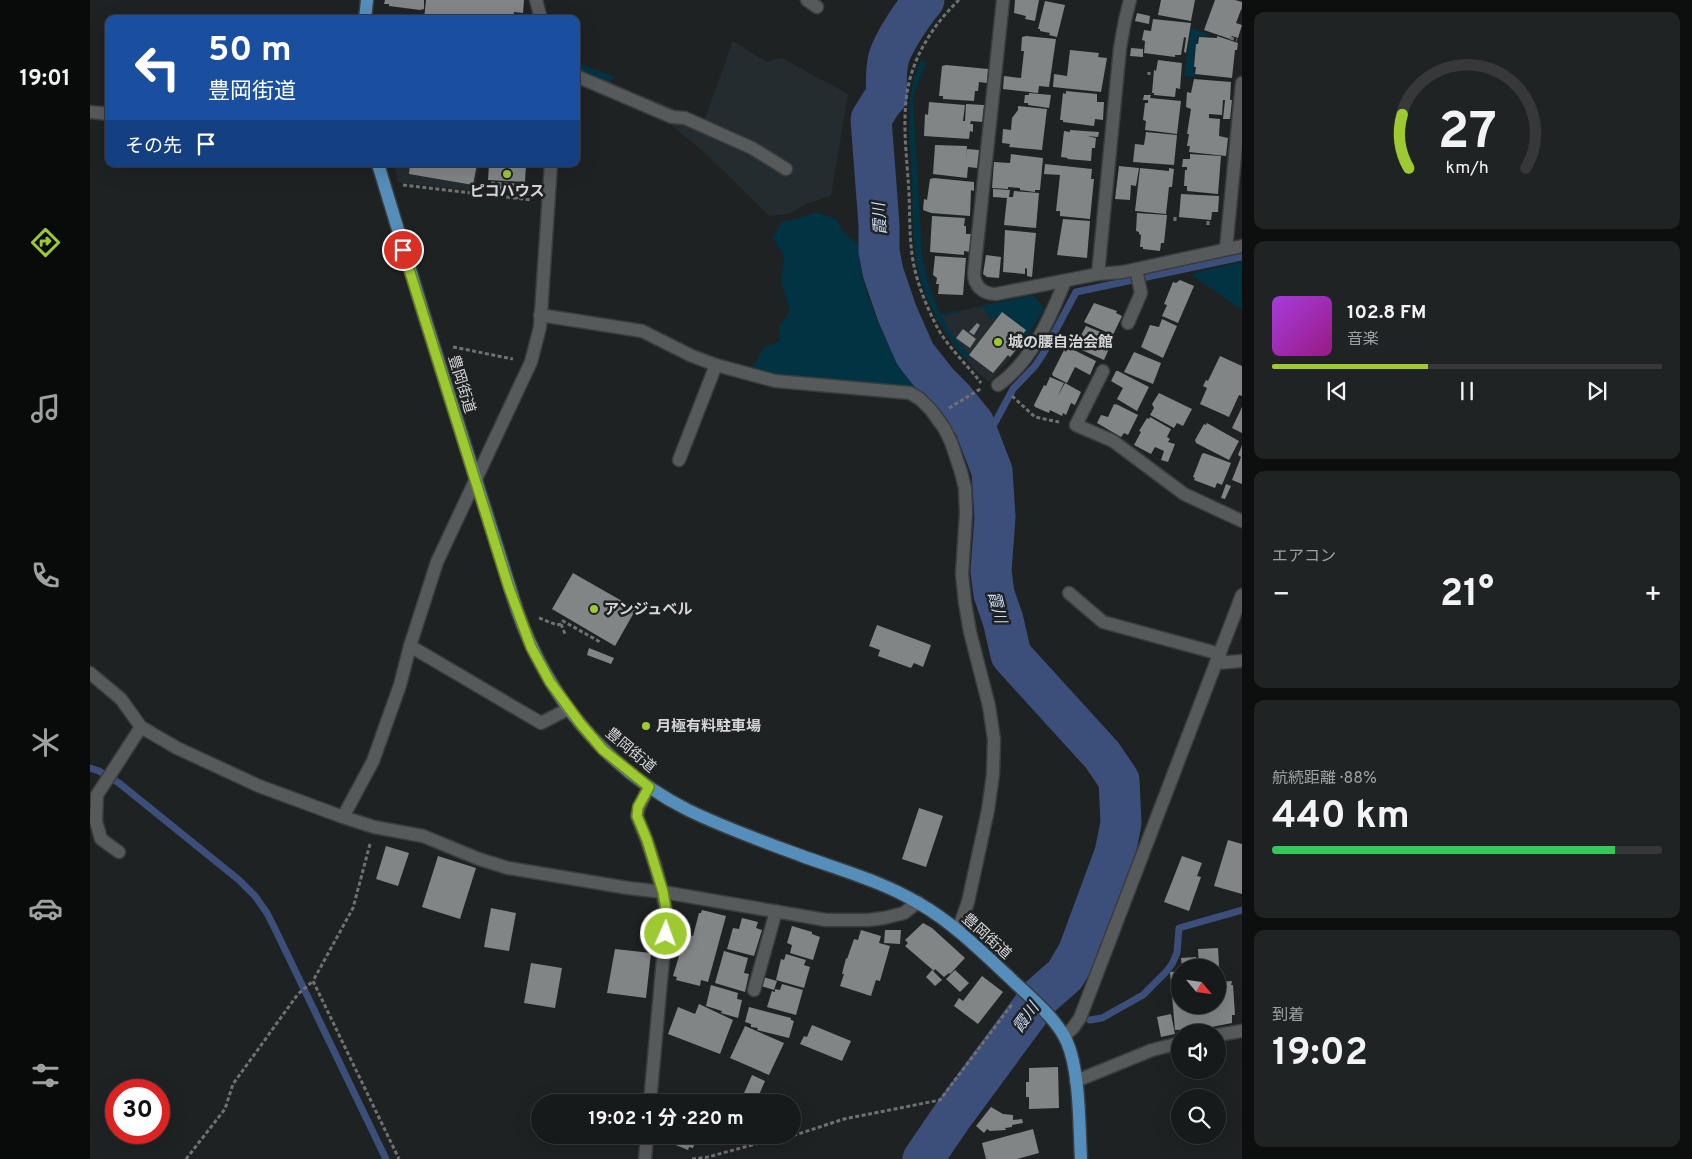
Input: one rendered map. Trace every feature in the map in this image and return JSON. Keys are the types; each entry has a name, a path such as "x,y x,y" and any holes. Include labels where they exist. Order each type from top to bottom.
{"main road":[{"path":"365,15 367,0"},
{"name":"豊岡街道","path":"379,167 475,480 523,628 540,665 568,709 603,750 649,787 688,810 868,880 918,902 958,930 1049,1016 1064,1036 1073,1058 1081,1159"}],"street":[{"path":"536,0 540,15"},
{"path":"1003,0 974,279 980,289 990,294 996,294 1098,274 1138,278 1226,249 1242,246"},
{"path":"1098,274 1120,48 1130,0"},
{"path":"580,78 672,117 684,118 744,144 786,169"},
{"path":"1226,249 1242,83"},
{"path":"90,112 105,114"},
{"path":"343,817 374,761 400,685 410,646 437,562 531,362 540,327 551,167"},
{"path":"1128,323 1141,294 1138,278"},
{"path":"991,386 1020,364 1030,352 1051,314 1065,281"},
{"path":"540,315 642,330 692,356 716,365 775,380 910,393 920,399 931,410 944,428 951,442 964,488 966,513 962,574 965,604 970,632 989,706 994,739 993,774 988,810 968,902 958,930"},
{"path":"679,460 716,365"},
{"path":"1103,371 1076,425 1113,441 1184,494 1242,521"},
{"path":"1068,593 1102,622 1218,658 1242,661"},
{"path":"1064,1036 1080,1018 1242,595"},
{"path":"410,646 540,723 568,709"},
{"path":"90,673 121,699 141,727 178,748 259,786 374,827 423,836 479,859 508,868 776,910 826,920 884,918 904,913 918,902"},
{"path":"119,852 101,839 96,821 97,795 141,727"},
{"path":"649,787 638,807 637,816 647,840 663,892 667,915 651,1094"},
{"path":"754,990 776,910"},
{"path":"1226,1034 1242,1031"},
{"path":"1076,1080 1152,1050 1171,1045"},
{"path":"645,1159 646,1144"}],"path":[{"path":"960,0 941,20 922,48 912,70 906,98 905,122 911,240 919,286 935,324 951,348 991,386"},
{"path":"1230,38 1237,40"},
{"path":"490,183 518,184 517,199"},
{"path":"399,184 549,203"},
{"path":"446,346 531,362"},
{"path":"942,413 978,390"},
{"path":"1022,405 1029,414 1039,419 1076,425"},
{"path":"534,618 558,625 562,624 563,621 600,642"},
{"path":"562,624 565,634"},
{"path":"186,1159 225,1110 233,1084 298,994 313,981 353,908 374,827"},
{"path":"313,981 399,1159"},
{"path":"692,1159 708,1157 770,1140 789,1137 844,1119 940,1100 1024,992"}],"shaded area":[{"path":"1191,28 1207,33 1206,37 1199,36 1196,38 1193,71 1196,77 1184,76"},
{"path":"733,41 767,62 782,58 848,94 831,196 807,204 788,214 769,216 704,152 670,124 580,85 580,64 615,77 610,82 704,121"},
{"path":"921,60 927,63 913,98 922,254 927,278 940,314 961,310 960,312 942,316 950,332 970,356 966,360 946,333 930,304 918,271 916,258 913,231 909,107 914,78"},
{"path":"580,64 615,77 609,82 580,71"},
{"path":"395,167 479,167 474,191 398,182"},
{"path":"816,212 836,219 844,233 858,244 863,277 873,311 893,352 919,389 784,376 752,368 764,347 780,341 779,326 790,311 781,282 784,256 773,238 781,222"},
{"path":"1242,262 1242,310 1193,276 1193,273"},
{"name":"城の腰自治会館","path":"1033,295 1044,309 1021,347 989,382 975,370 953,344 935,316"},
{"path":"1033,295 1044,309 1021,347 1019,345 1026,330 1002,312 996,319 993,317 990,320 984,307 974,309 976,307"}],"building":[{"path":"385,0 424,0 424,9 389,6 389,4 384,4"},
{"path":"426,0 524,0 523,13 514,12 514,15 424,15"},
{"path":"1015,0 1039,0 1035,21 1025,19 1026,16 1014,13"},
{"path":"1161,0 1195,0 1191,21 1158,15"},
{"path":"1215,0 1242,2 1236,23 1242,25 1238,38 1232,36 1230,39 1204,30"},
{"path":"1045,1 1065,5 1057,37 1038,29"},
{"path":"1137,13 1150,16 1149,24 1135,21"},
{"path":"1153,19 1191,23 1186,53 1184,52 1186,38 1184,37 1181,55 1175,55 1175,57 1144,53 1145,41 1142,40 1144,30 1151,31"},
{"path":"1217,36 1238,43 1237,50 1235,50 1232,78 1195,74 1196,44 1198,44 1199,37 1217,38"},
{"path":"1022,37 1056,39 1049,87 1039,86 1038,93 1003,89 1004,76 1021,78 1024,51 1021,51"},
{"path":"1131,48 1143,49 1143,57 1130,56"},
{"path":"1070,50 1099,53 1098,57 1107,58 1101,92 1053,87 1054,74 1067,76"},
{"path":"1158,60 1182,63 1180,89 1176,88 1175,97 1154,95 1152,93 1154,70 1156,71"},
{"path":"942,66 988,69 987,83 979,82 978,91 975,91 974,101 943,99 943,96 939,96"},
{"path":"1194,79 1231,82 1230,119 1223,119 1225,100 1223,100 1222,115 1209,114 1209,118 1220,119 1219,136 1228,138 1226,156 1189,152 1190,146 1187,146 1189,134 1187,134 1191,109 1186,107 1187,92 1191,93"},
{"path":"1066,91 1097,94 1097,102 1104,102 1103,120 1095,119 1094,126 1060,120 1063,93 1066,94"},
{"path":"1029,93 1051,95 1049,108 1024,103 1025,95 1029,95"},
{"path":"1144,95 1151,95 1150,98 1181,101 1177,134 1145,130 1146,121 1143,120 1145,103 1148,103 1148,100 1143,100"},
{"path":"929,102 965,105 963,121 965,121 966,104 984,105 982,122 971,121 970,124 973,124 973,132 970,131 969,139 924,136 925,114 928,115"},
{"path":"1018,106 1047,109 1042,150 1009,147 1010,144 1002,143 1003,129 1011,130 1012,118 1018,110"},
{"path":"1070,130 1099,132 1098,137 1087,136 1096,138 1095,148 1092,148 1091,161 1061,157 1064,131 1070,132"},
{"path":"1146,132 1177,135 1174,165 1133,162 1135,144 1144,145"},
{"path":"935,145 967,146 966,159 967,149 979,150 977,168 968,167 967,178 933,174"},
{"path":"1011,154 1043,158 1040,190 1035,190 1035,192 1020,190 1020,188 992,188 994,162 1010,163"},
{"path":"1190,154 1221,156 1218,194 1187,191 1187,186 1184,186 1185,170 1187,170 1187,167 1182,167 1183,159 1190,159"},
{"path":"1045,164 1092,169 1091,179 1094,179 1090,219 1060,216 1060,211 1056,211 1060,175 1044,174"},
{"path":"1119,166 1139,168 1136,186 1131,185 1130,200 1115,199"},
{"path":"410,167 476,167 473,185 409,174"},
{"name":"ピコハウス","path":"489,167 526,167 525,182 488,180"},
{"path":"1140,168 1169,171 1169,168 1174,169 1172,187 1169,187 1166,214 1135,211"},
{"path":"930,179 974,182 974,191 971,190 970,216 931,213 923,210 924,199 927,200"},
{"path":"496,185 505,186 505,193 495,193"},
{"path":"993,189 1010,190 1009,197 1013,197 1014,191 1039,193 1036,228 1004,225 1007,198 993,197"},
{"path":"1181,194 1219,196 1218,212 1212,212 1211,220 1179,217"},
{"path":"1137,213 1167,215 1164,243 1161,243 1160,251 1140,247 1141,235 1136,231"},
{"path":"932,216 965,218 966,234 971,234 970,252 964,251 964,255 930,252"},
{"path":"1063,219 1090,221 1087,258 1057,255"},
{"path":"1005,230 1036,233 1032,277 1027,276 1027,269 1025,268 1025,274 1003,272"},
{"path":"986,255 1001,257 999,278 987,277 983,274"},
{"path":"935,256 966,258 963,295 938,294 939,284 936,284 937,278 933,275"},
{"path":"1180,280 1194,286 1178,323 1162,316 1167,305 1164,304 1173,282 1176,283"},
{"path":"1094,303 1117,311 1116,313 1122,316 1113,335 1084,322"},
{"name":"城の腰自治会館","path":"1002,312 1026,330 1017,342 1019,346 1010,357 1008,355 993,373 969,355"},
{"path":"1162,319 1177,326 1163,358 1141,347 1150,325 1159,327"},
{"path":"977,323 980,325 974,335 969,332"},
{"path":"1086,326 1110,336 1108,340 1112,342 1104,360 1075,347"},
{"path":"963,329 976,339 970,348 956,338"},
{"path":"1068,347 1096,361 1090,375 1075,367 1067,383 1052,374 1064,350 1066,352"},
{"path":"1134,352 1161,363 1153,384 1124,372"},
{"path":"1220,356 1242,366 1242,396 1239,395 1229,417 1200,404 1207,388 1203,386 1206,380 1208,381"},
{"path":"1116,371 1149,387 1137,411 1117,399 1123,388 1111,381"},
{"path":"1050,377 1064,383 1057,397 1065,383 1081,392 1075,405 1071,403 1066,415 1063,413 1062,416 1050,410 1049,413 1034,405"},
{"path":"1159,393 1192,409 1183,426 1177,423 1174,428 1150,415 1154,408 1152,404"},
{"path":"1114,404 1138,415 1128,435 1124,433 1121,437 1097,423 1101,415 1108,417"},
{"path":"1242,407 1242,433 1232,428"},
{"path":"1150,417 1171,429 1167,437 1170,439 1168,442 1175,444 1168,462 1161,460 1164,451 1155,447 1151,454 1134,445 1141,432 1139,431 1147,418 1149,419"},
{"path":"1207,423 1239,441 1229,460 1196,443 1195,440 1204,424 1206,425"},
{"path":"1242,445 1242,484 1232,480 1241,457 1238,455"},
{"path":"1204,453 1231,463 1222,485 1217,483 1215,488 1194,480 1195,478 1193,477"},
{"path":"1226,484 1231,486 1225,499 1221,498"},
{"name":"アンジュベル","path":"573,573 636,609 615,646 552,609"},
{"path":"877,625 931,645 923,667 914,663 911,668 878,656 880,650 869,646"},
{"path":"589,648 614,658 611,664 587,655"},
{"path":"919,808 943,816 926,867 902,859"},
{"path":"1228,840 1242,844 1242,894 1214,886"},
{"path":"386,846 409,853 398,886 376,879"},
{"path":"438,856 476,868 460,919 422,907"},
{"path":"1182,856 1202,863 1197,876 1201,877 1189,911 1164,902"},
{"path":"491,908 516,913 509,951 484,947"},
{"path":"702,910 726,916 708,982 701,980 700,986 676,980 677,977 673,976 679,956 674,955 678,943 681,943 684,933 693,936 699,913"},
{"path":"742,918 758,922 756,928 762,930 754,956 727,949 733,928 739,929"},
{"path":"923,923 932,928 965,958 950,974 944,977 935,969 934,971 905,946 908,943 905,940"},
{"path":"792,926 812,932 812,934 820,937 813,960 790,953 792,945 787,943"},
{"path":"861,930 881,936 879,943 890,946 880,981 876,980 871,996 840,986 846,958 854,939 858,940"},
{"path":"885,930 901,930 900,944 884,943"},
{"path":"1218,948 1219,959 1199,959 1198,949"},
{"path":"615,949 651,953 646,998 607,993"},
{"path":"724,951 748,958 744,973 749,974 745,992 715,983"},
{"path":"786,954 806,960 804,965 810,967 804,988 776,980 781,959 784,960"},
{"path":"1196,957 1196,959 1181,959"},
{"path":"531,963 562,968 555,1008 524,1003"},
{"path":"932,970 942,980 935,986 926,977"},
{"path":"955,970 969,983 960,992 946,979"},
{"path":"982,976 1003,992 978,1024 954,1006 959,998 963,1001"},
{"path":"763,977 777,981 774,990 761,986"},
{"path":"1232,981 1235,1015 1232,1015 1232,1023 1174,1024 1174,1014 1226,1014 1226,982"},
{"path":"782,984 803,990 796,1015 767,1007 772,991 775,992 775,989 780,990"},
{"path":"711,985 738,993 737,999 742,1000 738,1018 706,1006"},
{"path":"699,1004 733,1020 720,1054 668,1034 678,1007 695,1014"},
{"path":"749,1007 791,1018 794,1021 789,1038 751,1027 751,1024 745,1022"},
{"path":"1171,1014 1173,1024 1171,1024 1171,1035 1161,1037 1157,1017"},
{"path":"812,1025 851,1041 842,1061 800,1044 804,1036 807,1037"},
{"path":"745,1026 784,1043 769,1075 730,1058"},
{"path":"1058,1067 1059,1108 1029,1109 1029,1097 1026,1097 1026,1082 1029,1082 1029,1068"},
{"path":"752,1075 765,1081 759,1094 744,1094"},
{"path":"991,1107 1003,1114 1013,1115 1013,1120 1022,1119 1023,1123 1012,1125 1012,1127 1005,1128 1006,1130 990,1131 987,1129 984,1133 976,1126"},
{"path":"1033,1129 1039,1153 1017,1159 986,1159 982,1143"},
{"path":"673,1144 695,1144 693,1148 689,1147 688,1150"}],"waterway":[{"name":"霞川","path":"923,1159 1040,997 1065,975 1078,953 1115,853 1121,823 1119,780 1102,755 1011,655 1003,620 994,594 991,571 995,517 992,471 974,424 915,354 897,313 883,272 879,251 879,225 871,119 887,96 887,65 893,47 924,0"},
{"path":"981,440 992,428 1013,389 1035,366 1043,354 1076,292 1242,257"},
{"path":"90,768 119,783 239,880 255,896 267,913 276,931 386,1159"},
{"path":"1090,1020 1102,1018 1143,995 1166,972 1177,953 1179,928 1242,910"}],"place":[{"name":"ピコハウス","path":"507,174"},
{"name":"城の腰自治会館","path":"998,342"},
{"name":"アンジュベル","path":"594,609"},
{"name":"月極有料駐車場","path":"646,726"}],"route":[{"path":"403,250 509,588 531,647 550,682 568,709 603,750 649,787 638,807 637,816 647,840 663,892 667,915 666,934"}]}
